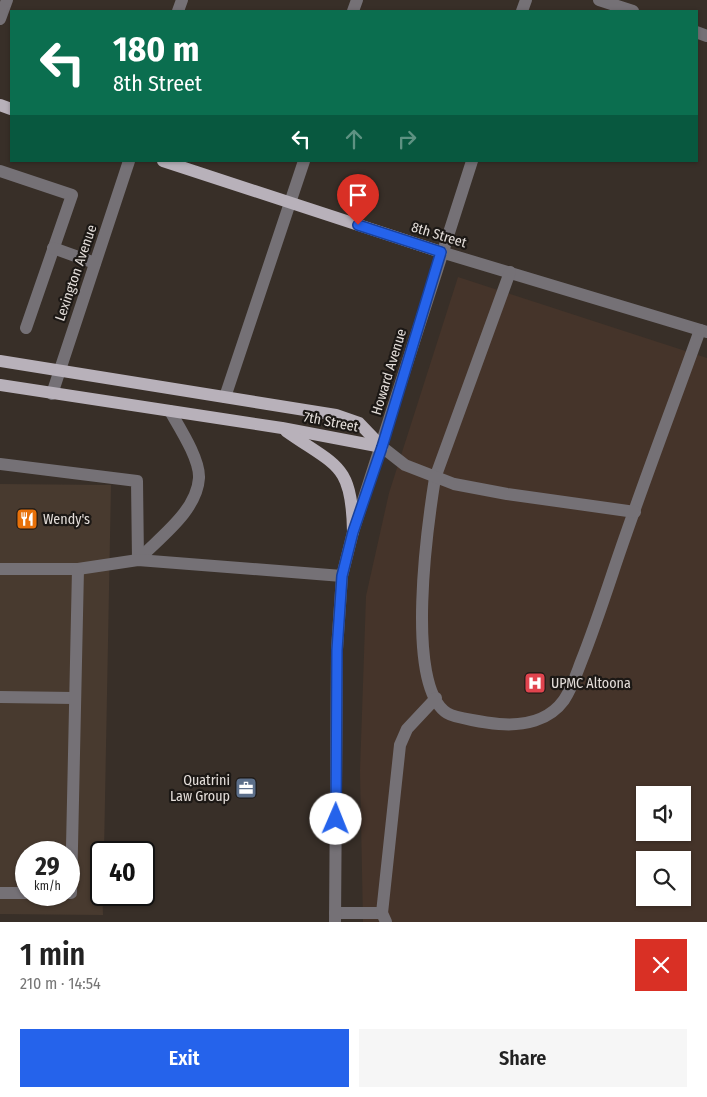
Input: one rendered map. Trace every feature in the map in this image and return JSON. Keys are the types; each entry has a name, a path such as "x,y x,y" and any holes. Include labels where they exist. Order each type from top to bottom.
{"main road":[{"name":"8th Street","path":"166,162 441,252"},
{"name":"7th Street","path":"0,361 336,415 359,423 382,447"},
{"name":"7th Street","path":"0,385 282,428 382,447"},
{"path":"282,428 321,453 336,466 345,478 352,503 353,532"}],"street":[{"path":"0,19 7,0"},
{"path":"599,0 630,10"},
{"name":"Lexington Avenue","path":"52,394 129,162"},
{"path":"226,397 304,162"},
{"name":"Howard Avenue","path":"335,918 337,650 342,576 353,532 382,447 441,252 472,162"},
{"path":"0,170 72,195 26,328"},
{"path":"54,248 95,263"},
{"name":"8th Street","path":"441,252 703,331"},
{"path":"510,272 436,478 430,513 422,610 423,660 430,688 447,713 498,724 521,724 540,719 553,712 563,701 572,687 703,331"},
{"path":"138,560 190,506 199,477 189,444 170,411"},
{"path":"382,447 405,465 436,478 507,494 635,512"},
{"path":"0,464 137,481 138,560"},
{"path":"0,569 78,570 138,560 342,576"},
{"path":"72,841 78,570"},
{"path":"0,697 74,698"},
{"path":"335,918 384,918 400,745 407,729 436,698"},
{"path":"0,893 15,893"}],"shaded area":[{"name":"UPMC Altoona","path":"458,277 707,358 707,922 363,922 360,771 366,596 389,493"},
{"path":"0,484 111,485 104,841 90,841 90,906 103,906 103,915 0,914"}],"place":[{"name":"Wendy's","path":"27,519"},
{"name":"UPMC Altoona","path":"535,683"},
{"name":"Quatrini Law Group","path":"246,788"}],"route":[{"path":"336,819 337,650 342,576 353,532 382,447 441,252 358,225"}]}
